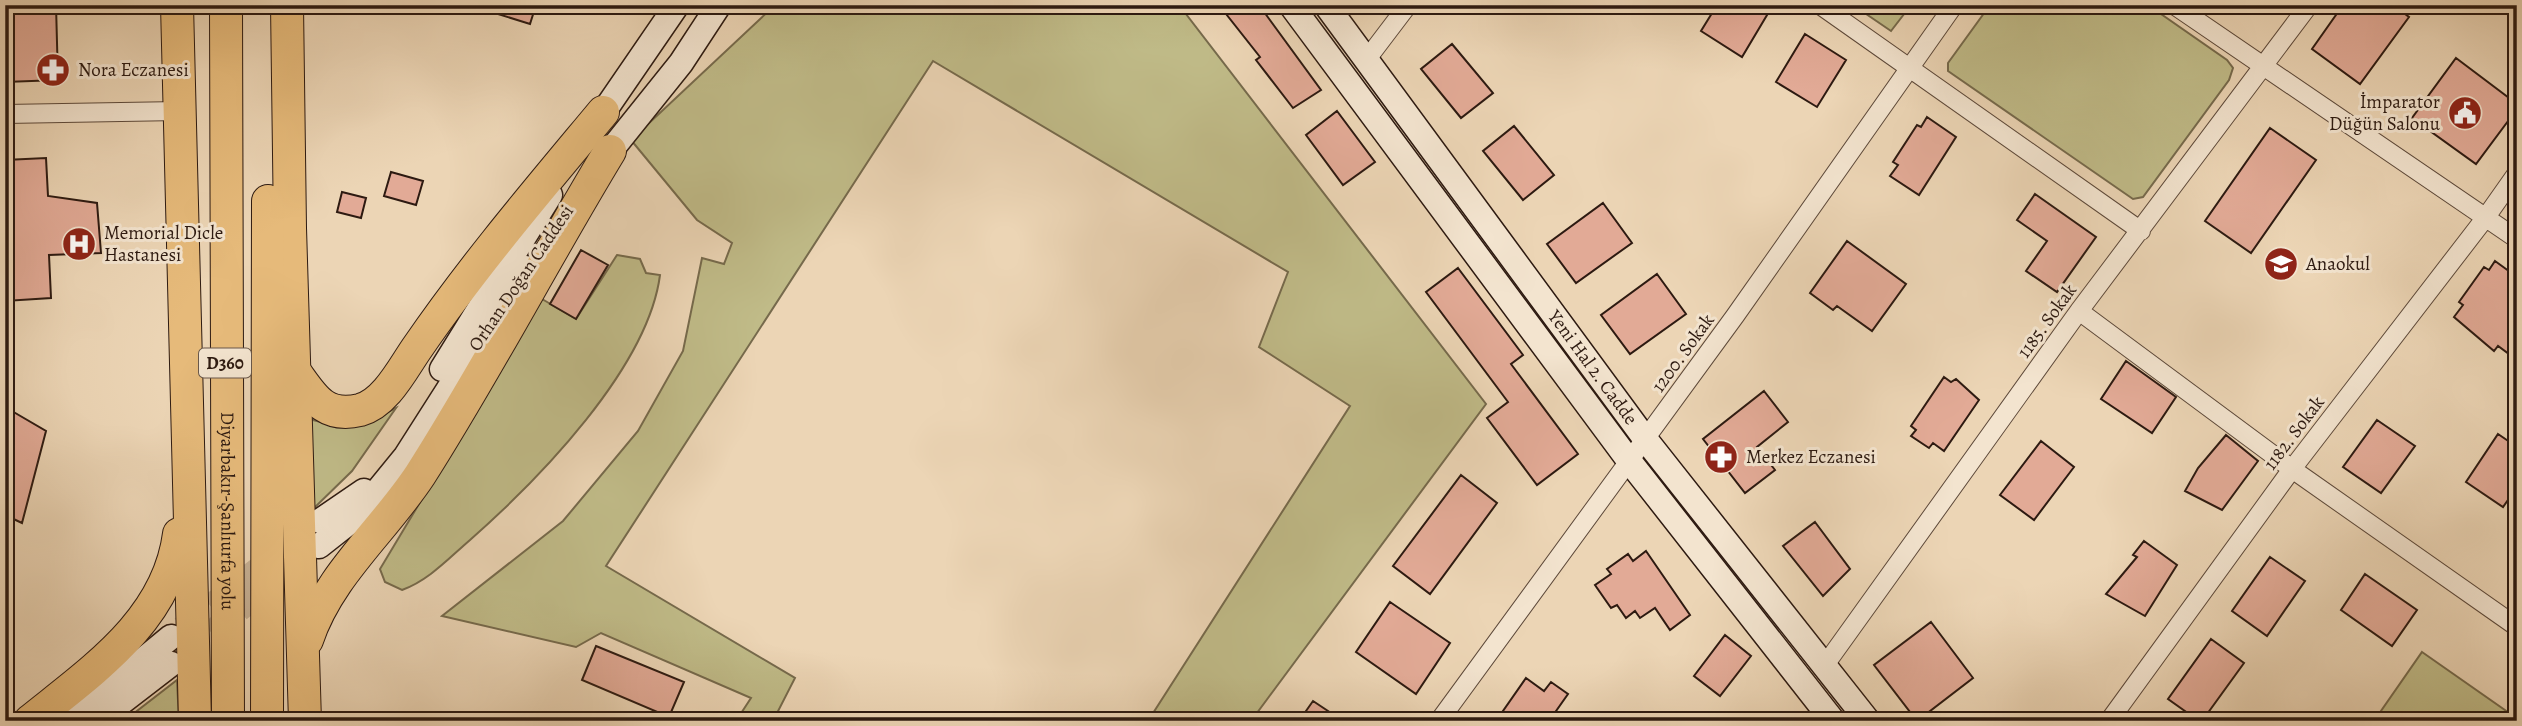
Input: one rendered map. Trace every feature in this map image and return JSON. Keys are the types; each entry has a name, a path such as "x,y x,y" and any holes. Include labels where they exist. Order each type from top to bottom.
{"highway":[{"path":"177,5 195,721"},
{"name":"Diyarbakır-Şanlıurfa yolu","path":"226,5 228,721"},
{"name":"Diyarbakır-Şanlıurfa yolu","path":"267,721 268,5"},
{"path":"287,5 293,369 305,721"},
{"path":"293,369 319,405 336,411 361,410 381,397 457,289 603,112"},
{"path":"304,648 315,615 417,479 469,397 538,270 610,151"},
{"path":"30,721 108,658 142,622 167,582 178,541 188,463"}],"street":[{"name":"Orhan Doğan Caddesi","path":"320,521 363,492 404,436 483,299 603,112 677,5"},
{"name":"Orhan Doğan Caddesi","path":"319,546 357,516 405,456 514,285 610,151 681,63 719,5"},
{"path":"1291,5 1630,462 1829,719"},
{"name":"Yeni Hal 2. Cadde","path":"1326,5 1646,440 1868,721"},
{"path":"1367,59 1408,5"},
{"path":"1820,5 2141,231"},
{"name":"1200. Sokak","path":"1439,721 1646,440 1954,5"},
{"path":"2174,5 2517,239"},
{"name":"1185. Sokak","path":"1825,665 2079,311 2265,68 2309,5"},
{"path":"5,114 179,111"},
{"name":"1182. Sokak","path":"2109,721 2292,469 2487,217 2517,173"},
{"path":"2079,311 2292,469 2517,627"},
{"path":"69,721 171,637"},
{"path":"97,721 171,664"}],"shaded area":[{"path":"775,5 1179,5 1486,404 1251,721 1148,721 1350,406 1259,347 1288,272 933,61 606,566 795,678 773,721 736,721 751,698 601,633 576,647 442,616 563,521 638,431 683,351 702,258 724,264 732,243 697,220 631,140"},
{"path":"1853,5 1911,5 1891,31"},
{"path":"1990,5 2148,5 2227,60 2233,68 2229,80 2143,197 2133,199 1948,71 1948,63"},
{"path":"617,255 640,259 646,273 660,275 651,311 635,347 613,384 586,420 527,486 446,562 421,581 402,590 385,582 380,569 542,299 576,319"},
{"path":"396,408 352,471 310,512 309,419 334,424 354,424"},
{"path":"2422,652 2512,715 2508,721 2374,721"},
{"path":"177,680 179,721 124,721"}],"building":[{"path":"5,5 56,5 58,80 5,82"},
{"path":"483,5 536,5 530,24 482,9"},
{"path":"1219,5 1259,5 1321,90 1293,108 1256,60 1260,57"},
{"path":"1717,5 1773,5 1742,57 1701,31"},
{"path":"2343,5 2393,5 2409,17 2360,84 2312,49"},
{"path":"1805,34 1846,60 1817,107 1776,82"},
{"path":"1452,44 1493,93 1461,118 1421,69"},
{"name":"İmparator Düğün Salonu","path":"2456,58 2517,104 2517,109 2476,164 2412,118"},
{"path":"1337,111 1375,162 1343,185 1306,135"},
{"path":"1927,117 1956,137 1919,195 1890,176 1898,165 1893,162 1917,125 1921,127"},
{"path":"1514,126 1554,175 1523,200 1483,151"},
{"path":"2270,128 2316,160 2251,253 2205,221"},
{"path":"46,158 48,196 97,203 101,253 49,255 51,298 5,301 5,160"},
{"path":"391,172 423,181 416,205 384,196"},
{"path":"342,192 366,198 361,218 337,212"},
{"path":"2035,194 2096,237 2057,292 2026,271 2047,241 2017,220"},
{"path":"1603,203 1632,243 1576,283 1547,244"},
{"path":"1847,241 1906,284 1872,331 1837,306 1833,310 1810,293"},
{"path":"581,250 608,265 576,319 550,304"},
{"path":"2495,261 2517,277 2517,360 2498,346 2494,351 2454,317 2463,305 2459,302 2484,267 2489,270"},
{"path":"1458,268 1523,355 1511,364 1578,454 1537,485 1487,418 1508,402 1426,292"},
{"path":"1657,274 1686,314 1630,354 1601,315"},
{"path":"2126,361 2176,397 2152,433 2101,399"},
{"path":"1944,377 1951,382 1956,379 1979,400 1944,451 1933,443 1929,448 1911,436 1916,430 1911,426"},
{"path":"1764,391 1788,422 1757,447 1775,470 1745,493 1703,439"},
{"path":"5,407 46,431 22,523 5,515"},
{"path":"2377,420 2415,446 2381,493 2343,467"},
{"path":"2498,434 2517,447 2517,487 2503,507 2466,482"},
{"path":"2226,435 2258,461 2222,510 2185,491 2198,468"},
{"path":"2041,441 2074,467 2034,520 2000,495"},
{"path":"1461,475 1497,503 1430,594 1393,566"},
{"path":"1815,522 1850,569 1823,596 1783,546"},
{"path":"2144,541 2177,565 2145,616 2106,594 2137,557 2133,555"},
{"path":"1646,551 1690,615 1670,630 1655,608 1640,618 1635,611 1626,618 1617,605 1611,608 1595,585 1611,574 1607,569 1628,554 1633,561"},
{"path":"2270,557 2305,581 2267,636 2232,611"},
{"path":"2365,574 2417,610 2392,646 2341,610"},
{"path":"1390,602 1450,643 1416,694 1356,652"},
{"path":"1931,622 1973,678 1917,721 1874,665"},
{"path":"1725,635 1751,656 1720,696 1694,676"},
{"path":"2211,639 2244,663 2202,721 2199,721 2168,699"},
{"path":"596,646 684,682 669,717 582,680"},
{"path":"1526,678 1544,691 1551,682 1568,694 1549,721 1496,721"},
{"path":"1313,701 1343,721 1299,721"}],"tunnel":[{"path":"182,628 311,528"},
{"path":"183,655 310,553"}],"place":[{"name":"Nora Eczanesi","path":"53,70"},
{"name":"İmparator Düğün Salonu","path":"2465,113"},
{"name":"Memorial Dicle Hastanesi","path":"79,244"},
{"name":"Anaokul","path":"2281,264"},
{"name":"Merkez Eczanesi","path":"1721,457"}]}
